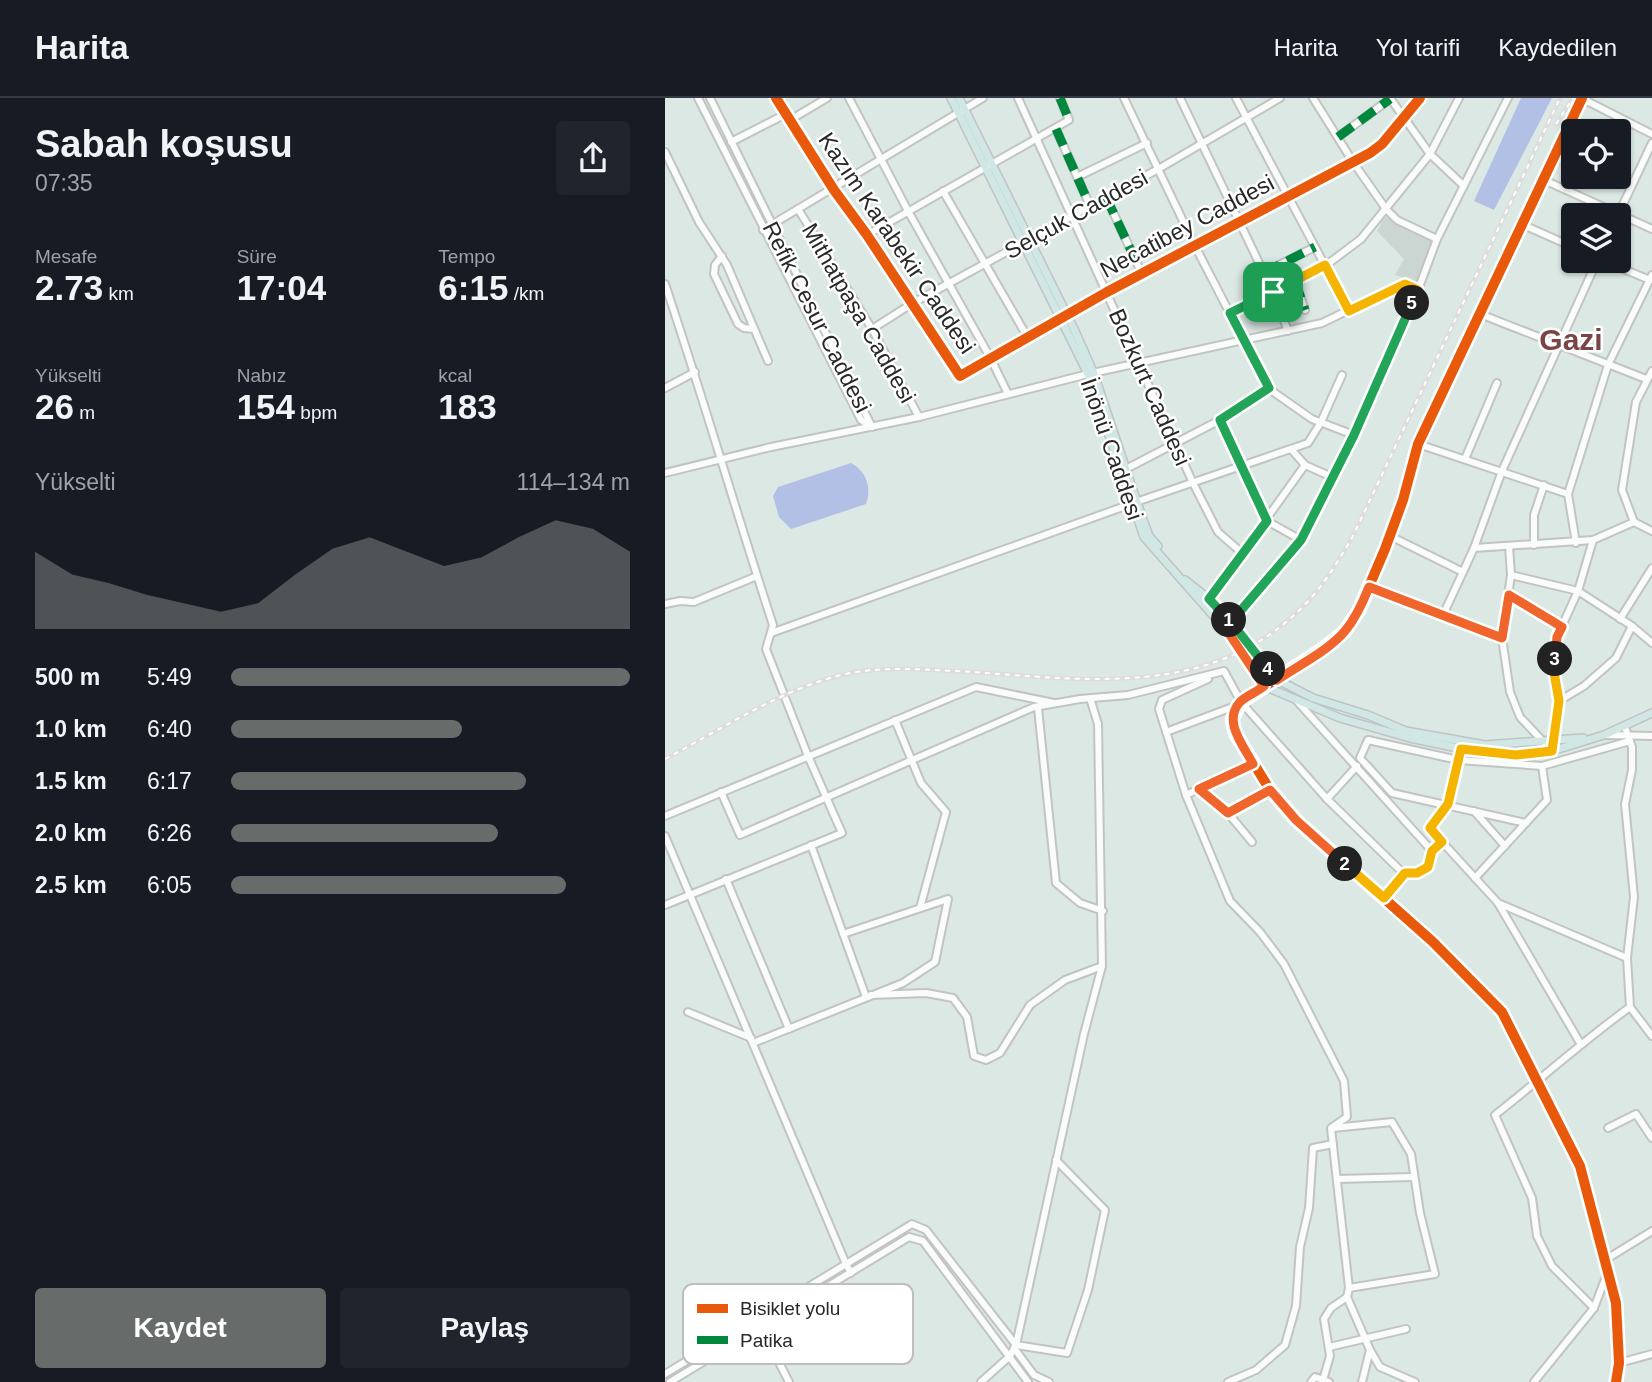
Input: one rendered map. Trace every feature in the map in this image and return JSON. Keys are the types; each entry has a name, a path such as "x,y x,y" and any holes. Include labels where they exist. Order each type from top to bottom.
{"main road":[{"name":"İnönü Caddesi","path":"951,98 961,110 989,165 1091,374 1133,503 1149,536 1185,579 1209,599 1264,686 1340,718 1382,731 1461,749 1516,755 1552,751 1604,735 1652,713"},
{"name":"İnönü Caddesi","path":"959,98 961,110"},
{"name":"İnönü Caddesi","path":"1091,374 1144,537 1277,680 1313,698 1368,715 1406,731 1485,745 1604,735"}],"street":[{"name":"Refik Cesur Caddesi","path":"698,98 861,420 872,426"},
{"name":"Refik Cesur Caddesi","path":"710,98 872,426"},
{"name":"Kazım Karabekir Caddesi","path":"776,98 834,190 960,376"},
{"path":"731,142 827,98"},
{"path":"849,98 1008,394"},
{"path":"763,230 834,190 983,98"},
{"name":"Bozkurt Caddesi","path":"1018,98 1193,483 1218,532 1242,553"},
{"path":"867,235 1069,120 1060,98"},
{"path":"1124,98 1160,168 1195,246 1269,388 1312,419 1354,435"},
{"path":"1180,98 1237,222 1273,292 1288,331"},
{"path":"1236,98 1349,311"},
{"name":"Selçuk Caddesi","path":"872,328 1280,98"},
{"path":"1314,98 1353,162 1386,209 1404,224 1437,239"},
{"name":"Necatibey Caddesi","path":"960,376 1107,292 1353,162 1382,144 1420,98"},
{"path":"1230,313 1325,265 1361,239 1430,154 1459,98"},
{"path":"1228,626 1301,540 1354,435 1418,290 1437,239 1508,98"},
{"path":"1166,732 1239,703 1277,680 1345,631 1359,610 1390,536 1418,444 1581,98 1652,134"},
{"path":"1338,137 1390,99 1430,154 1464,186"},
{"path":"1056,128 1090,206"},
{"path":"1077,177 1147,143"},
{"path":"1624,203 1652,144"},
{"path":"665,152 699,222 722,256 768,361"},
{"path":"1544,180 1593,203"},
{"path":"943,191 1028,338"},
{"path":"1106,197 1142,274"},
{"name":"Mithatpaşa Caddesi","path":"798,209 872,328 919,417"},
{"path":"1631,220 1652,229"},
{"path":"1521,224 1561,242"},
{"path":"1263,273 1315,247"},
{"path":"722,256 715,265 714,274 738,324 754,329"},
{"path":"1576,543 1568,494 1608,365 1651,279 1631,271"},
{"path":"1443,615 1474,548 1502,471 1556,346 1591,273"},
{"path":"1295,281 1305,310"},
{"path":"665,284 773,625 767,649 808,756 842,833 665,905"},
{"path":"665,473 1322,323 1398,286 1405,284 1418,290"},
{"path":"1481,314 1556,346 1646,379"},
{"path":"1652,371 1636,402 1622,490 1634,522 1652,531"},
{"path":"665,388 695,372"},
{"path":"771,633 1308,443 1321,422 1342,375"},
{"path":"1465,459 1497,383"},
{"path":"1124,470 1220,420 1269,388"},
{"path":"1220,420 1267,521 1301,540"},
{"path":"1418,444 1568,494"},
{"path":"1291,449 1305,465 1332,477"},
{"path":"1209,599 1305,465"},
{"path":"1534,545 1534,515 1543,485"},
{"path":"1474,548 1576,543 1593,540 1634,522"},
{"path":"1390,536 1463,572"},
{"path":"1509,547 1511,575 1502,638 1510,692 1520,716 1552,751 1559,701 1554,672 1557,637 1578,591 1593,540"},
{"path":"1620,619 1652,568"},
{"path":"1511,575 1578,591 1632,626 1652,643"},
{"path":"666,601 694,602 757,576"},
{"path":"1369,587 1502,638"},
{"path":"1509,595 1562,627"},
{"path":"1559,701 1584,686 1616,658 1632,626"},
{"path":"721,792 740,835 1034,707 1128,695 1224,671"},
{"path":"1224,671 1239,703 1327,799 1405,873 1417,873 1428,867 1432,851 1442,842"},
{"path":"1224,671 1162,699 1160,709 1186,795 1230,901 1260,932 1284,964 1344,1081 1347,1117 1331,1128"},
{"path":"665,816 976,687 1056,703"},
{"path":"981,1382 1010,1356 1015,1347 1102,966 1098,724 1090,698"},
{"path":"1295,699 1432,851"},
{"path":"1239,703 1232,719 1235,733 1270,790 1296,820 1433,942 1502,1012 1580,1166 1616,1303 1619,1363 1616,1382"},
{"path":"1038,708 1056,883 1080,903 1103,911"},
{"path":"895,720 921,783 946,812 920,908"},
{"path":"1625,727 1632,770 1625,804 1634,897 1627,958 1630,1007 1652,1036"},
{"path":"1604,735 1629,739"},
{"path":"1526,823 1392,793 1360,758 1368,740 1458,760 1542,766 1629,739 1652,736"},
{"path":"1461,749 1448,804 1430,828 1498,903 1580,1043"},
{"path":"1186,795 1253,764"},
{"path":"1327,799 1357,766"},
{"path":"1475,878 1547,800 1542,766"},
{"path":"1199,789 1228,813 1252,842"},
{"path":"1228,813 1270,790"},
{"path":"1474,811 1505,846"},
{"path":"665,836 851,1273"},
{"path":"811,845 869,996"},
{"path":"1384,898 1405,873"},
{"path":"726,879 789,1029"},
{"path":"688,1012 752,1041 903,983 935,961 948,899 843,934"},
{"path":"1498,903 1627,958"},
{"path":"869,996 926,993 953,998 967,1017 974,1056 986,1060 1000,1053 1030,1005 1065,980 1102,966"},
{"path":"1594,1308 1552,1266 1537,1236 1532,1198 1495,1115 1580,1043 1630,1007"},
{"path":"1608,1128 1636,1114 1652,1138"},
{"path":"1331,1128 1392,1122 1411,1154 1420,1213 1435,1274 1349,1288"},
{"path":"1331,1128 1349,1288 1347,1297 1364,1338 1380,1367 1415,1382"},
{"path":"1228,1382 1257,1370 1285,1345 1296,1306 1300,1247 1309,1208 1313,1147 1333,1144"},
{"path":"1015,1347 1067,1353 1088,1290 1105,1210 1056,1160"},
{"path":"1337,1179 1413,1177"},
{"path":"813,1284 912,1224 926,1230 1039,1382"},
{"path":"1605,1260 1652,1231"},
{"path":"833,1284 909,1237 923,1241 1028,1382"},
{"path":"1534,1382 1594,1308 1608,1273"},
{"path":"1311,1382 1315,1377 1326,1381 1330,1356 1324,1318 1331,1308 1347,1297"},
{"path":"1329,1347 1406,1329"},
{"path":"1362,1382 1370,1350"},
{"path":"1619,1363 1652,1354"},
{"path":"665,1374 683,1363"},
{"path":"670,1382 700,1364"},
{"path":"780,1364 789,1382"},
{"path":"1034,1375 1049,1382"}],"shaded area":[{"path":"1521,98 1552,98 1494,210 1474,201"},
{"path":"1385,217 1408,231 1434,241 1419,283 1395,275 1404,259 1377,231"},
{"path":"851,463 861,470 866,480 866,504 791,529 779,517 773,496 778,487"}],"railway":[{"path":"665,759 773,701 841,675 907,669 1066,678 1113,679 1158,675 1201,666 1243,650 1281,626 1317,591 1352,538 1560,98"},
{"path":"1556,124 1573,98"}],"marked path":[{"path":"1060,98 1069,120"},
{"path":"1338,137 1390,99"},
{"path":"1056,129 1090,206"},
{"path":"1106,197 1142,274"},
{"path":"1263,273 1315,247"},
{"path":"1295,281 1305,310"}],"cycle path":[{"path":"776,98 834,190 960,376 1107,292 1370,153 1382,144 1420,98"},
{"path":"1582,98 1418,444 1403,500 1359,610 1345,631 1324,648 1241,702 1232,719 1235,733 1270,790 1296,820 1433,942 1502,1012 1580,1166 1616,1303 1619,1363 1616,1382"}],"district":[{"name":"Gazi","path":"1571,339"}],"route":[{"path":"1273,292 1230,313 1269,388 1220,420 1267,521 1209,599 1231,622 1226,629 1264,686 1238,705 1232,719 1235,733 1253,764 1199,789 1228,813 1270,790 1296,820 1384,898 1405,873 1417,873 1428,867 1432,851 1442,842 1430,828 1448,804 1461,749 1516,755 1552,751 1559,701 1554,672 1557,637 1562,627 1509,595 1502,638 1369,587 1359,610 1345,631 1277,680 1231,622 1301,540 1354,435 1418,290 1405,284 1398,286 1349,311 1325,265 1273,292"}]}
